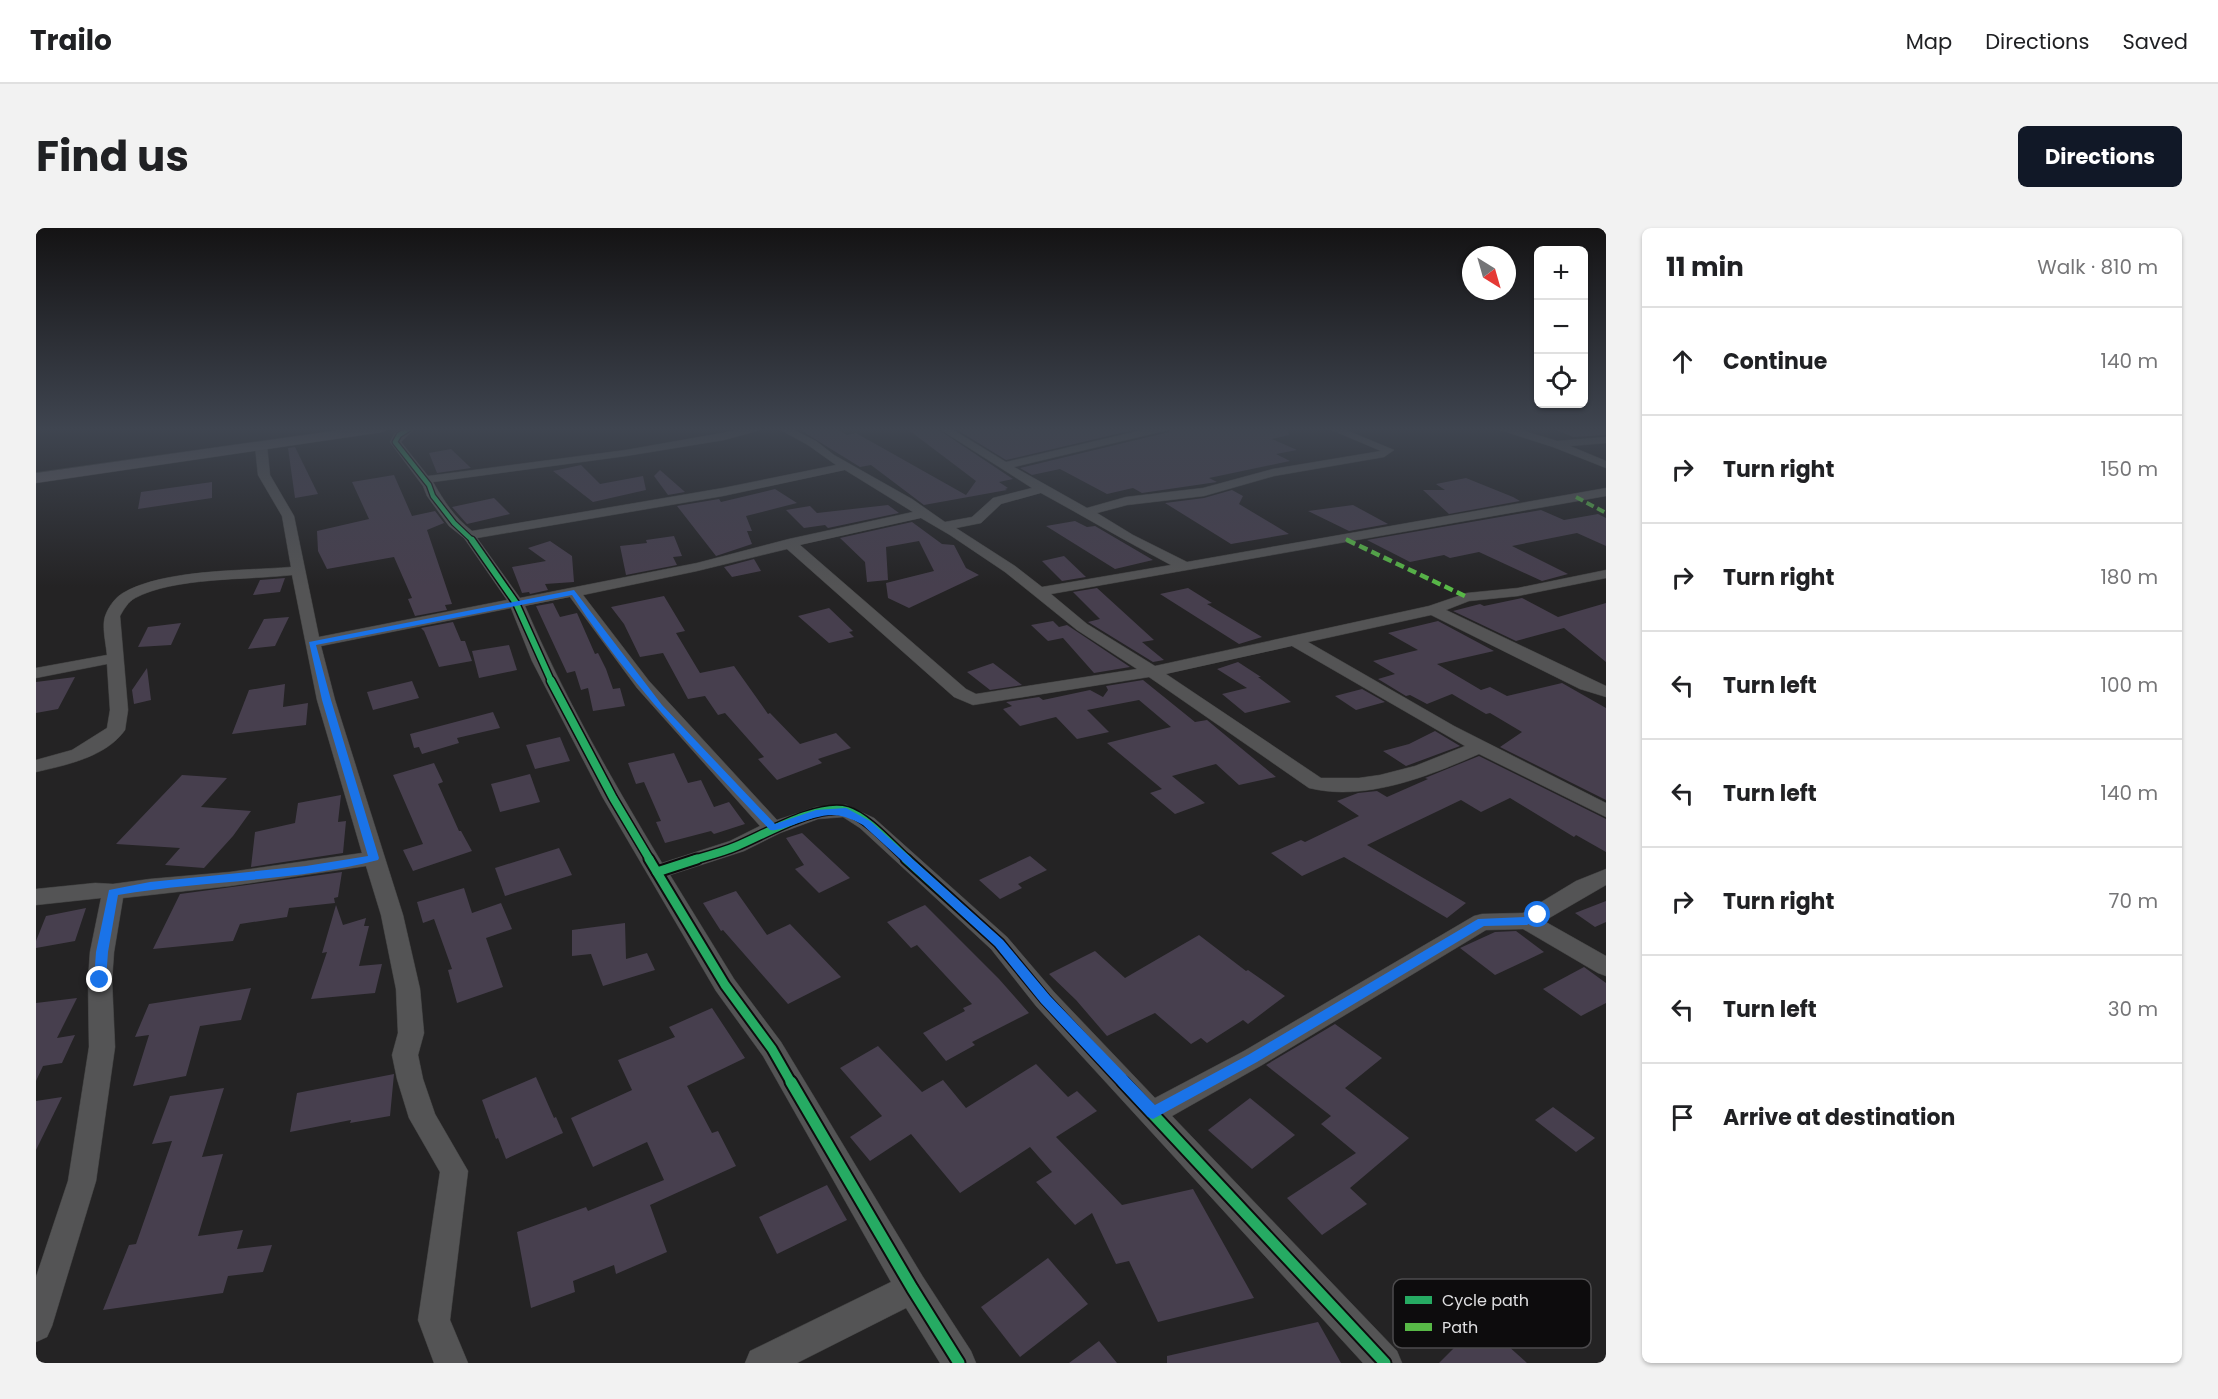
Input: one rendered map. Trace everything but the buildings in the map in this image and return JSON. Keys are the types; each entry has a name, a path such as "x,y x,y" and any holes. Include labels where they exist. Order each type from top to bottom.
{"street":[{"path":"267,481 288,516 312,643 326,700 392,915 408,989 411,1033 405,1055 410,1079 423,1118 454,1171 434,1320 451,1363"},
{"path":"425,481 454,523 469,535 516,603 540,661 594,765 725,985 772,1049 912,1288 959,1363"},
{"path":"469,535 776,481"},
{"path":"873,481 1010,569 1082,627 1317,784 1340,787 1386,780 1431,768 1481,746"},
{"path":"1028,481 1128,538 1183,565"},
{"path":"1086,512 1126,501 1203,492 1244,481"},
{"path":"944,526 976,520 997,501 1041,489"},
{"path":"1040,592 1606,492"},
{"path":"312,643 574,592 697,566 845,528 923,514"},
{"path":"789,543 960,693 972,700 1152,672 1433,610 1467,597 1518,592 1606,574"},
{"path":"36,766 69,760 95,748 116,730 119,710 112,616 119,604 128,596 190,581 299,570"},
{"path":"574,592 598,629 659,706 773,828"},
{"path":"1433,610 1586,685 1606,692"},
{"path":"1293,640 1411,711 1481,746 1504,761 1606,811"},
{"path":"36,674 114,658"},
{"path":"657,872 737,846 773,828 816,813 846,811 867,823 999,943 1045,999 1386,1363"},
{"path":"36,897 94,890 113,892 306,869 374,858"},
{"path":"1153,1113 1253,1058 1482,922 1527,921 1584,886 1606,876"},
{"path":"36,1326 82,1181 102,1047 100,980 102,952 113,892"},
{"path":"1527,921 1606,968"},
{"path":"762,1363 912,1288"}],"marked path":[{"path":"1576,497 1606,513"},
{"path":"1346,539 1467,597"}],"cycle path":[{"path":"426,481 433,496 454,523 469,535 516,603 540,661 613,798 725,985 772,1049 912,1288 959,1363"},
{"path":"657,872 737,846 773,828 816,813 846,811 867,823 999,943 1045,999 1385,1363"}],"route":[{"path":"100,980 102,952 113,892 150,886 230,879 374,858 326,700 312,643 554,594 574,592 598,629 659,706 773,828 816,813 846,811 867,823 999,943 1045,999 1153,1113 1253,1058 1482,922 1527,921 1538,915"}]}
